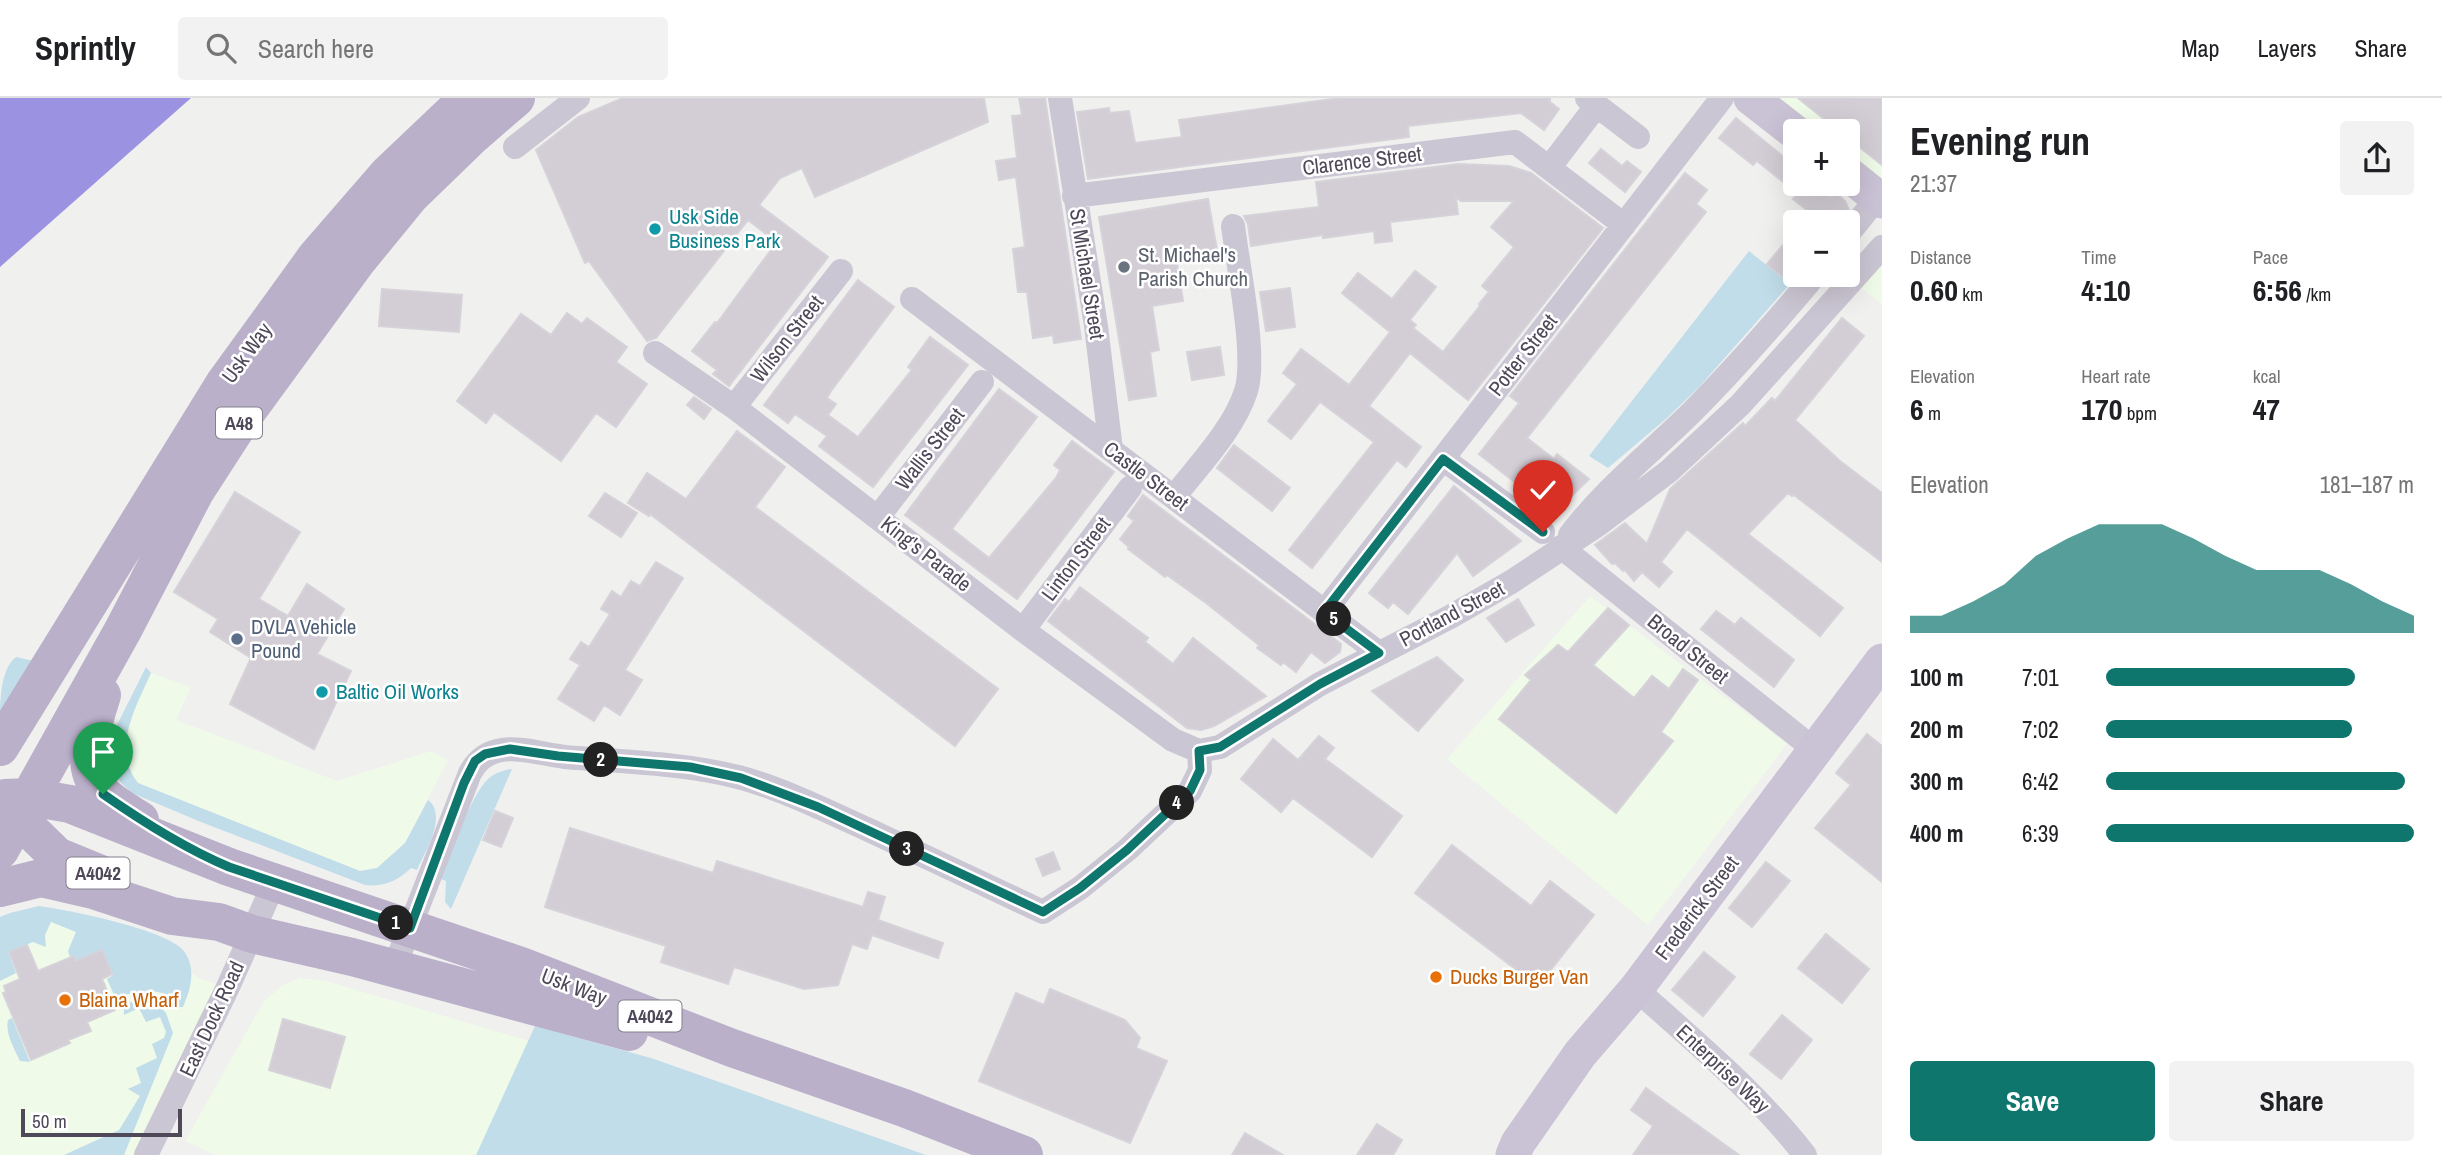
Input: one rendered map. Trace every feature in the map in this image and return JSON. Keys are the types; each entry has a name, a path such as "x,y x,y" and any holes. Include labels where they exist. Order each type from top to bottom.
{"main road":[{"name":"Usk Way","path":"0,747 239,363 316,257 388,174 468,98"},
{"name":"Usk Way","path":"9,809 123,630 202,481 248,410 357,261 411,195 516,98"},
{"name":"Usk Way","path":"123,630 89,738 89,768 103,794 134,816 200,855"},
{"name":"Usk Way","path":"9,809 69,804 200,855 521,966 732,1048 904,1108 1024,1155"},
{"name":"Usk Way","path":"9,809 57,856 102,874 164,891 195,904 235,928"},
{"name":"Usk Way","path":"0,888 41,878 93,890 172,916 235,928 394,968 620,1029 699,1054 970,1155"}],"street":[{"path":"515,147 578,98"},
{"name":"St Michael Street","path":"1060,98 1096,326 1111,450"},
{"name":"Potter Street","path":"1324,612 1722,98"},
{"path":"1751,98 1783,123"},
{"path":"1549,167 1592,102 1638,137"},
{"name":"Clarence Street","path":"1074,196 1515,142 1624,225"},
{"path":"1860,182 1881,197 1860,221"},
{"path":"1174,498 1234,419 1247,390 1249,357 1233,226"},
{"name":"Portland Street","path":"1552,539 1599,524 1669,471 1740,405 1882,247"},
{"name":"Wilson Street","path":"734,407 841,271"},
{"name":"Portland Street","path":"1199,751 1220,747 1320,684 1511,582 1552,539 1590,509 1691,412 1805,287"},
{"name":"Castle Street","path":"912,299 1379,653"},
{"name":"King's Parade","path":"655,353 734,407 1023,630 1173,740 1199,751"},
{"name":"Wallis Street","path":"878,517 982,382"},
{"name":"Broad Street","path":"1443,459 1552,539 1815,750"},
{"name":"Linton Street","path":"1023,630 1130,488"},
{"name":"Frederick Street","path":"1513,1155 1518,1143 1580,1054 1636,989 1882,661"},
{"path":"394,968 475,761 496,750 510,749 558,756 690,767 741,778 818,807 1043,912 1080,888 1118,858 1190,791 1200,770 1199,751"},
{"name":"East Dock Road","path":"146,1155 235,928 275,881"},
{"name":"Enterprise Way","path":"1636,989 1742,1085 1778,1121 1805,1155"}],"shaded area":[{"path":"0,98 191,98 0,267"},
{"path":"1751,98 1882,100 1882,201 1860,184 1860,119 1783,119 1783,121"},
{"path":"1882,247 1882,304 1860,287 1860,272"},
{"path":"1749,251 1783,278 1783,287 1787,287 1700,386 1667,418 1608,468 1589,456"},
{"path":"1590,596 1787,744 1648,925 1447,759"},
{"path":"16,657 34,661 0,725 4,678"},
{"path":"146,667 151,673 133,714 126,742 130,770 138,783 360,871 377,868 405,843 428,800 434,807 435,824 417,870 411,868 396,880 385,884 365,885 132,793 116,776 111,756 111,737"},
{"path":"151,673 191,687 176,720 337,781 431,751 448,760 405,843 377,868 360,871 138,783 129,771 126,760 126,738 130,719"},
{"path":"512,769 451,909 445,902 446,881 441,879 474,798 493,775"},
{"path":"39,906 115,922 173,942 183,950 190,964 190,986 183,1007 157,992 115,997 107,979 113,975 102,950 76,960 74,955 70,957 68,951 76,932 51,922 45,935 46,947 33,942 8,952 16,973 0,981 0,917"},
{"name":"Blaina Wharf","path":"46,913 187,969 199,979 228,987 145,1155 0,1155 0,934"},
{"path":"300,978 326,981 543,1045 494,1155 215,1155 185,1141 264,1001 283,985"},
{"path":"131,1002 157,1004 166,1013 173,1033 124,1155 64,1155 119,1130 140,1096 128,1089 141,1083 136,1068 157,1058 152,1044 164,1038 166,1032 160,1017 146,1022 139,1008 124,1015 124,1009"},
{"path":"12,1018 30,1062 20,1061 11,1041 7,1025"},
{"path":"535,1026 651,1058 926,1155 476,1155"}],"building":[{"name":"Usk Side Business Park","path":"623,98 984,98 988,122 815,197 802,168 780,178 759,205 828,257 729,386 713,374 717,370 692,351 715,322 717,323 777,242 748,220 656,338 647,341 589,261 585,263 536,150 578,117"},
{"path":"1019,98 1045,98 1081,339 1054,343 1053,335 1033,338 1027,292 1018,292 1013,249 1025,247 1016,177 999,180 996,161 1017,158 1012,116 1022,115"},
{"path":"1340,98 1550,98 1550,102 1559,109 1544,130 1521,113 1408,126 1409,137 1088,179 1077,112 1109,108 1110,113 1129,111 1135,143 1182,137 1179,120"},
{"path":"1798,98 1882,98 1882,165 1860,148 1860,119 1824,119"},
{"path":"1736,118 1783,156 1783,182 1757,161 1753,165 1719,138"},
{"path":"1601,149 1622,166 1627,161 1641,172 1625,192 1589,163"},
{"path":"1458,164 1509,166 1531,173 1603,228 1468,400 1410,353 1369,406 1421,447 1406,467 1397,460 1312,568 1289,550 1374,442 1320,402 1291,439 1268,421 1297,384 1283,373 1301,349 1349,385 1390,332 1342,293 1358,273 1392,299 1415,271 1436,287 1410,320 1416,325 1413,328 1443,352 1480,306 1489,292 1482,286 1514,247 1491,227 1514,201 1461,201 1456,197 1458,214 1390,222 1392,241 1375,243 1374,231 1323,238 1323,235 1251,246 1244,216 1319,207 1316,182"},
{"path":"1685,173 1707,190 1696,204 1706,212 1527,438 1554,459 1557,454 1589,479 1554,513 1479,454 1519,403 1510,396"},
{"path":"1795,196 1839,196 1849,210 1807,210 1793,199"},
{"name":"St. Michael's Parish Church","path":"1208,199 1217,250 1207,252 1208,258 1177,263 1183,301 1152,306 1159,350 1150,352 1156,396 1129,400 1099,217"},
{"path":"1783,245 1783,277 1767,264"},
{"path":"858,280 894,307 831,391 827,398 836,404 828,415 858,437 912,370 908,367 930,337 968,365 873,487 819,446 827,436 795,414 788,423 764,405"},
{"path":"1290,288 1295,327 1266,331 1260,292"},
{"path":"382,289 462,295 459,332 379,326"},
{"path":"567,313 582,324 587,318 627,347 616,362 647,384 616,427 596,413 561,461 494,412 486,423 457,401 521,314 551,335"},
{"path":"1842,318 1864,336 1795,420 1840,461 1882,493 1882,562 1788,493 1748,534 1843,608 1820,636 1687,529 1661,562 1672,572 1659,587 1642,572 1634,581 1625,570 1615,563 1612,564 1595,545 1625,523 1647,544 1670,489 1743,423 1745,426 1772,398 1775,401"},
{"path":"1220,347 1224,375 1192,380 1187,352"},
{"path":"999,389 1037,417 952,529 989,558 1056,478 1060,470 1054,465 1072,441 1114,472 1017,599 905,515"},
{"path":"694,397 711,409 704,419 687,405"},
{"path":"737,431 785,467 755,507 998,689 955,746 650,514 649,516 628,503 647,473 686,499"},
{"path":"1234,445 1290,488 1272,511 1217,468"},
{"path":"1454,486 1521,541 1473,576 1457,553 1408,614 1393,602 1388,608 1369,593"},
{"path":"235,492 300,532 259,599 288,616 307,584 344,609 317,654 351,671 314,749 230,704 251,658 210,632 218,619 174,592"},
{"path":"605,493 637,513 621,537 589,516"},
{"path":"1143,495 1341,644 1340,652 1325,663 1311,652 1296,672 1283,662 1281,665 1257,648 1259,645 1206,603 1128,549 1120,539 1134,521 1128,516"},
{"path":"656,562 683,578 625,670 642,680 620,715 604,705 594,721 558,699 580,665 570,659 581,642 589,647 610,614 601,609 612,591 621,597 631,581 640,586"},
{"path":"1080,587 1148,638 1145,642 1173,664 1193,638 1266,696 1214,726 1201,730 1187,728 1048,621 1065,599 1069,602"},
{"path":"1518,599 1534,625 1506,642 1487,618"},
{"path":"1608,608 1629,625 1593,665 1634,698 1652,676 1669,689 1683,669 1698,680 1661,732 1673,741 1616,813 1499,719 1531,680 1525,675 1558,645 1568,652"},
{"path":"1716,611 1735,625 1741,618 1794,660 1774,687 1701,629"},
{"path":"1437,657 1463,680 1418,731 1372,691"},
{"path":"1867,734 1882,746 1882,882 1815,828 1851,785 1836,773"},
{"path":"1319,736 1334,748 1325,759 1402,816 1372,857 1293,798 1281,812 1241,779 1273,739 1298,760"},
{"path":"495,811 513,818 501,847 483,840"},
{"path":"570,828 713,873 717,861 863,907 868,892 885,897 878,920 943,943 938,958 872,935 867,949 852,944 838,985 804,989 734,967 728,984 661,962 666,946 545,907"},
{"path":"1452,845 1531,906 1550,881 1594,915 1538,986 1415,893"},
{"path":"1053,852 1060,869 1043,876 1036,859"},
{"path":"1766,862 1790,881 1752,927 1729,908"},
{"path":"1826,934 1869,969 1842,1003 1798,968"},
{"name":"Blaina Wharf","path":"27,945 38,971 74,956 76,961 102,950 112,974 102,979 115,1010 87,1022 91,1031 31,1060 3,993 6,992 4,986 20,979 9,952"},
{"path":"1704,952 1735,977 1703,1016 1672,990"},
{"path":"1050,989 1125,1020 1140,1038 1136,1048 1167,1061 1130,1143 979,1081 1016,993 1044,1005"},
{"path":"1782,1015 1812,1040 1781,1079 1750,1054"},
{"path":"283,1019 345,1037 330,1088 269,1070"},
{"path":"1646,1088 1739,1155 1633,1155 1653,1126 1631,1110"},
{"path":"1377,1124 1402,1140 1393,1155 1357,1155"},
{"path":"1245,1133 1283,1155 1232,1155"}],"place":[{"name":"Usk Side Business Park","path":"655,229"},
{"name":"St. Michael's Parish Church","path":"1124,267"},
{"name":"DVLA Vehicle Pound","path":"237,639"},
{"name":"Baltic Oil Works","path":"322,692"},
{"name":"Ducks Burger Van","path":"1436,977"},
{"name":"Blaina Wharf","path":"65,1000"}],"route":[{"path":"103,794 134,816 200,855 410,928 464,783 475,761 485,754 510,749 558,756 690,767 741,778 818,807 1043,912 1080,888 1127,850 1190,791 1200,770 1199,751 1220,747 1320,684 1379,653 1324,612 1443,459 1543,532"}]}
